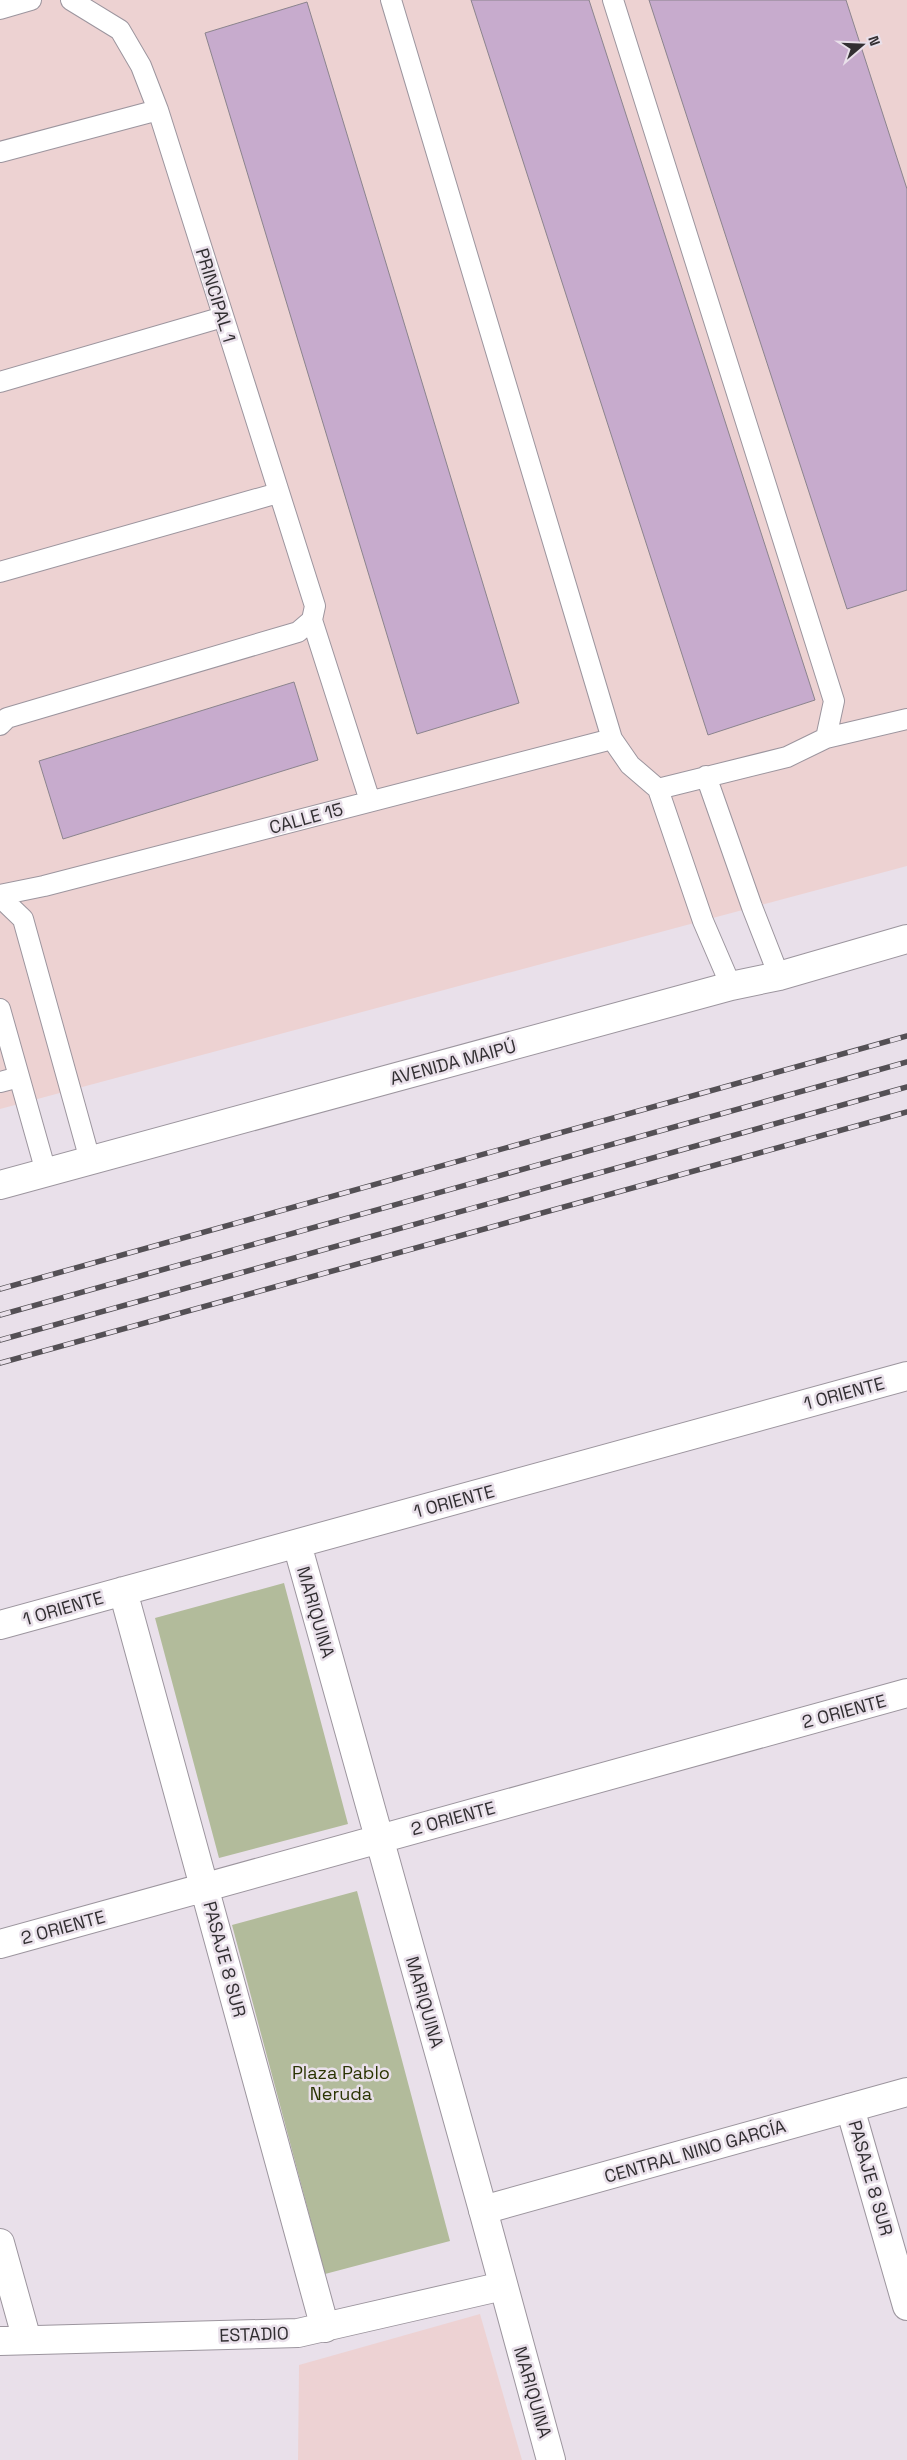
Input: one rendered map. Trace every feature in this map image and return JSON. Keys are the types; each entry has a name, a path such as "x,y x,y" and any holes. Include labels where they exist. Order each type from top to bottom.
{"street":[{"name":"AVENIDA MAIPÚ","path":"0,1185 731,986 779,976 907,939"},
{"name":"1 ORIENTE","path":"0,1625 907,1376"},
{"name":"MARIQUINA","path":"297,1544 551,2460"},
{"name":"PASAJE 8 SUR","path":"123,1591 325,2328"},
{"name":"2 ORIENTE","path":"0,1944 907,1693"},
{"name":"CENTRAL NINO GARCÍA","path":"483,2210 907,2092"},
{"name":"PASAJE 8 SUR","path":"850,2108 907,2306"},
{"path":"0,2243 27,2340"},
{"name":"ESTADIO","path":"0,2341 280,2334 325,2328 503,2286"}],"lane":[{"path":"0,9 31,0"},
{"name":"PRINCIPAL 1","path":"71,0 120,30 141,66 158,110 315,606 312,620 370,801"},
{"path":"391,0 612,739 630,765 658,789 703,921 731,986"},
{"path":"613,0 834,701 826,738"},
{"path":"0,152 158,110"},
{"path":"0,382 223,317"},
{"path":"0,572 278,493"},
{"path":"0,725 7,718 298,632 312,620"},
{"path":"658,789 787,757 826,738 907,719"},
{"name":"CALLE 15","path":"0,896 612,739"},
{"path":"706,776 752,908 779,976"},
{"path":"0,896 23,919 90,1160"},
{"path":"0,1009 10,1080 46,1172"}],"shaded area":[{"path":"0,0 907,0 907,866 0,1109"},
{"path":"480,2314 522,2460 298,2460 299,2365"}],"green space":[{"path":"284,1583 348,1824 219,1858 155,1618"},
{"name":"Plaza Pablo Neruda","path":"357,1891 450,2241 325,2274 232,1925"}],"building":[{"path":"471,0 589,0 815,700 708,735"},
{"path":"649,0 846,0 907,189 907,590 847,609"},
{"path":"307,2 519,703 417,734 205,33"},
{"path":"294,682 318,760 63,839 39,761"}],"railway":[{"path":"0,1289 907,1036"},
{"path":"0,1315 907,1062"},
{"path":"0,1340 907,1087"},
{"path":"0,1363 907,1112"}]}
